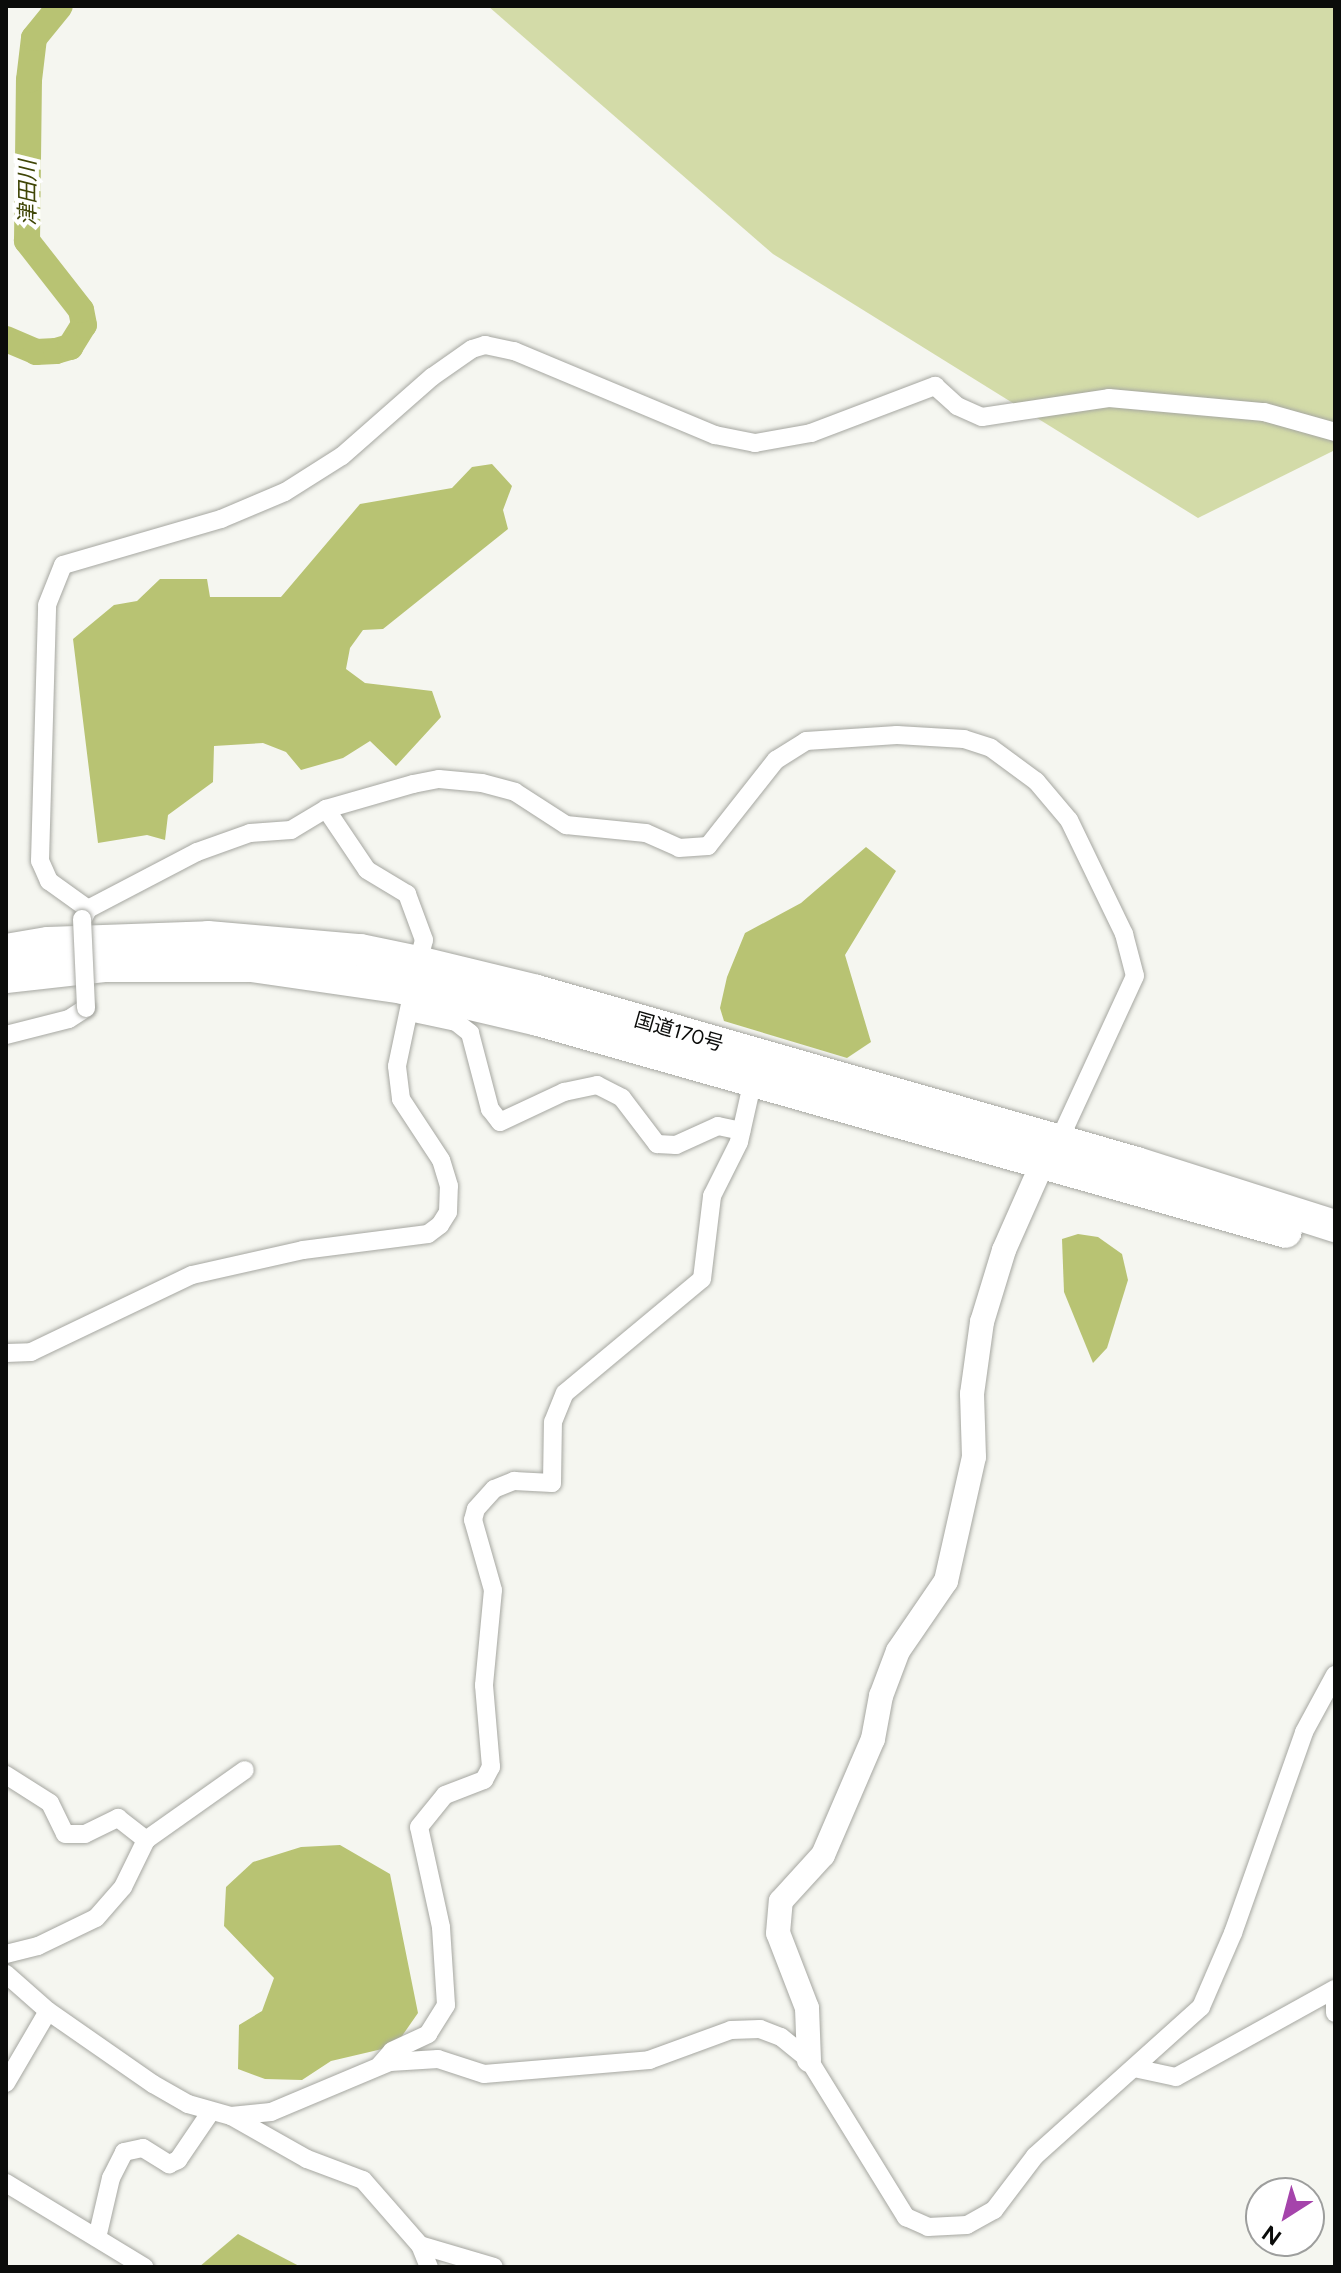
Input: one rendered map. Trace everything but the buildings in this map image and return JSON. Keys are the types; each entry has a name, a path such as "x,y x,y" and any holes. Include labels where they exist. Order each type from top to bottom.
{"highway":[{"name":"国道170号","path":"6,950 48,943 208,937 360,950 413,988 753,1080 1335,1226"},
{"name":"国道170号","path":"6,977 106,966 251,966 413,988 537,991 1051,1153 1335,1247"}],"street":[{"path":"6,1035 69,1019 86,1008 85,914 49,881 40,861 47,605 63,565 221,519 285,492 342,456 432,377 472,349 485,345 514,351 715,435 755,443 811,433 935,386 957,406 982,417 1109,398 1264,412 1335,432"},
{"path":"85,914 178,860 250,833 291,830 326,809 426,781 468,781 515,792 566,825 646,833 679,848 708,846 776,760 806,741 941,735 991,748 1036,781 1069,820 1124,934 1135,976 1004,1250 982,1322 972,1394 974,1457 946,1581 898,1651 881,1696 873,1739 823,1855 781,1901 778,1933 807,2008 809,2060"},
{"path":"6,1353 31,1352 192,1275 303,1250 428,1234 440,1225 448,1212 449,1186 441,1160 401,1099 397,1066 424,940 407,894 367,870 326,809"},
{"path":"413,988 470,1033 490,1109 500,1122 564,1092 597,1085 622,1098 657,1144 676,1145 718,1126 741,1131"},
{"path":"378,2068 392,2051 428,2034 446,2005 441,1927 419,1827 445,1795 484,1780 491,1767 484,1685 493,1590 476,1531 476,1509 494,1489 514,1481 552,1483 553,1422 565,1393 702,1279 712,1196 741,1131 753,1080"},
{"path":"6,1974 48,2011 153,2084 210,2113 231,2116 271,2112 390,2062 438,2059 484,2074 649,2060 743,2027 781,2037 809,2060 906,2217 928,2227 967,2225 985,2217 1035,2156 1201,2007 1304,1732 1335,1675"},
{"path":"6,1954 38,1946 96,1918 123,1887 146,1840 245,1770"},
{"path":"6,1775 50,1803 65,1834 85,1834 118,1818 146,1840"},
{"path":"1134,2068 1176,2077 1335,1989"},
{"path":"1335,2004 1335,2013"},
{"path":"6,2083 48,2011"},
{"path":"97,2238 111,2178 124,2152 143,2148 169,2164 178,2160 210,2113"},
{"path":"231,2116 307,2159 363,2180 420,2245 429,2267"},
{"path":"6,2183 144,2267"},
{"path":"420,2245 494,2267"}],"shaded area":[{"path":"488,6 1335,6 1335,450 1198,518 773,254"},
{"path":"492,464 512,486 503,510 508,529 383,629 363,630 350,648 346,669 365,683 432,691 441,717 396,766 370,741 343,758 301,770 286,752 263,743 214,746 213,782 168,815 165,840 147,835 98,843 73,639 114,605 137,601 160,579 207,579 210,597 281,597 360,504 452,488 472,467"},
{"path":"866,847 896,871 845,955 871,1042 847,1058 724,1021 720,1008 727,977 745,933 801,903"},
{"path":"1078,1234 1098,1237 1122,1254 1128,1280 1107,1348 1093,1363 1064,1292 1062,1239"},
{"path":"340,1845 390,1874 418,2013 395,2046 331,2061 302,2080 265,2079 238,2069 239,2025 262,2011 274,1978 224,1926 226,1887 253,1862 301,1847"},
{"path":"238,2234 301,2267 199,2267"}],"waterway":[{"name":"津田川","path":"6,339 36,352 56,351 70,347 84,325 81,310 27,241 29,80 34,38 60,6"}]}
